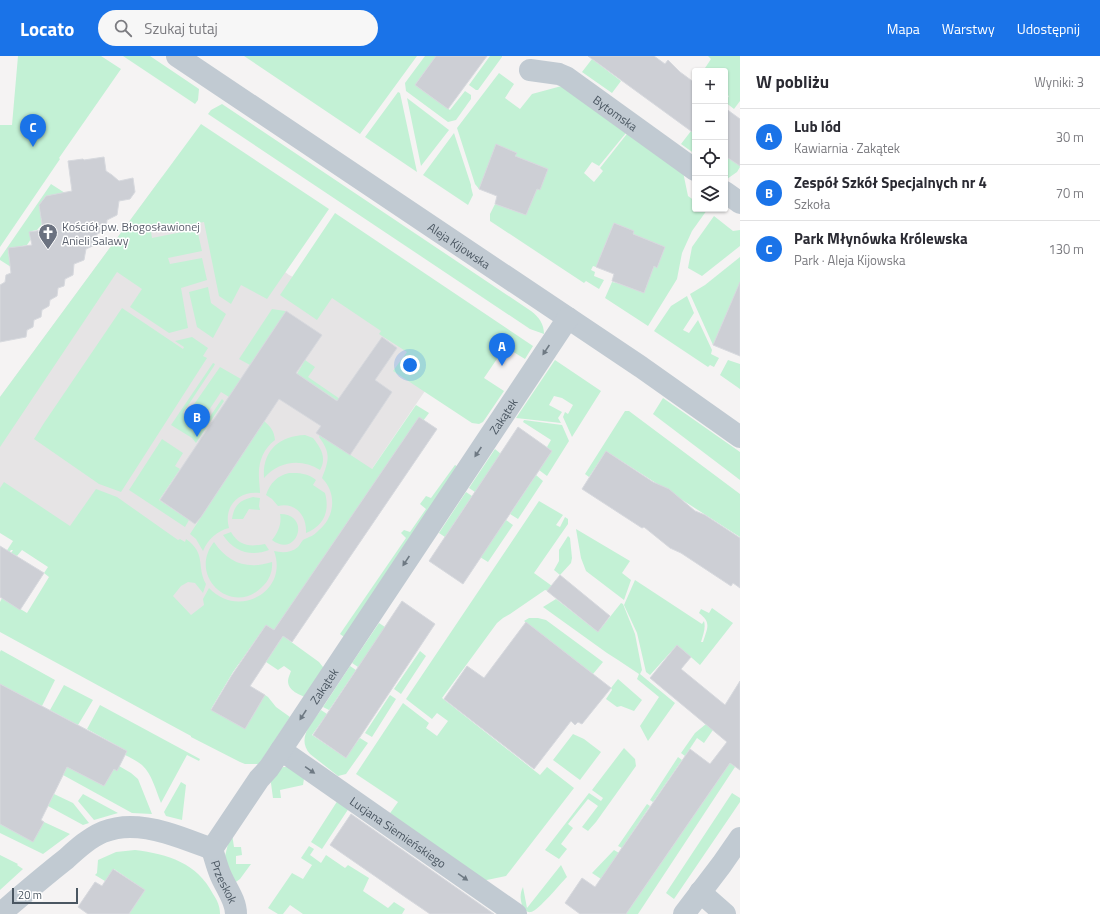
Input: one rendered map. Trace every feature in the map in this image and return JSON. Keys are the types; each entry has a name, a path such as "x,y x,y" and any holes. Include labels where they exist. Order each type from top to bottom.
{"street":[{"name":"Aleja Kijowska","path":"177,56 641,367 740,437"},
{"name":"Bytomska","path":"530,70 559,74 566,77 692,168"},
{"path":"728,194 740,203"},
{"name":"Zakątek","path":"212,849 259,779 269,768 568,318"},
{"name":"Lucjana Siemieńskiego","path":"281,750 516,914"},
{"path":"0,914 82,845 97,835 112,829 128,827 149,828 174,835 212,849"},
{"path":"684,914 740,838"},
{"name":"Przeskok","path":"212,849 221,876 234,903 236,914"},
{"path":"700,892 725,914"}],"shaded area":[{"path":"162,177 289,275 299,280 304,273 442,366 239,664 0,517 0,397"}],"green space":[{"path":"18,56 101,56 121,69 59,158 60,159 0,247 0,125 12,125"},
{"path":"123,56 150,56 199,89 198,100 195,104"},
{"path":"244,56 417,56 360,134"},
{"path":"425,56 436,56 415,85 450,110 465,91 471,95 471,99 456,120 448,122 406,91 405,83"},
{"path":"490,56 502,57 478,90 476,90 469,85"},
{"path":"708,56 740,56 740,101 734,109 728,104 728,68 705,68 711,59"},
{"path":"592,59 621,81 612,93 582,72"},
{"path":"499,73 514,84 505,98 520,109 532,94 569,84 626,133 599,166 592,162 584,173 594,182 603,171 600,168 630,130 682,167 688,196 692,199 692,212 706,212 692,231 682,253 677,279 648,326 605,298 612,282 644,293 654,266 657,268 665,247 633,234 634,231 614,223 596,267 593,266 591,270 595,272 594,276 604,280 599,289 586,281 584,283 490,221 490,214 495,204 526,215 537,189 540,189 548,169 515,156 517,153 496,145 479,189 475,184 457,128"},
{"path":"398,92 400,93 417,172 365,137"},
{"path":"407,98 449,130 421,166"},
{"path":"222,104 531,311 540,321 544,334 530,329 208,114 211,110"},
{"path":"201,124 329,209 267,299 241,285 231,304 219,296 204,222 151,232 152,238 197,229 202,251 168,258 170,264 202,258 207,280 181,288 188,328 169,333 130,307 142,289 117,272 0,447 0,397"},
{"path":"691,131 692,132 692,152 681,144"},
{"path":"454,133 473,195 468,205 423,175"},
{"path":"728,158 740,163 740,167 737,172 728,178"},
{"path":"51,184 65,193 46,196 39,205 42,224 37,230 30,233 31,239 27,245 12,248 8,252 11,267 0,260 0,258"},
{"path":"335,213 533,346 525,359 505,347 484,378 504,391 483,422 479,424 472,423 393,371 407,352 379,334 381,331 332,298 317,320 280,295"},
{"path":"714,216 733,231 740,230 740,246 702,276 688,268 692,247"},
{"path":"740,257 740,305 732,301 713,345 690,294 705,285"},
{"path":"208,287 211,303 226,314 213,338 197,327 189,292"},
{"path":"687,296 694,313 683,330 689,333 698,320 712,350 711,354 719,358 714,367 710,365 708,367 654,331 671,306"},
{"path":"122,308 183,349 184,347 175,341 192,337 208,348 203,356 207,358 121,492 99,484 34,439"},
{"path":"272,309 285,311 285,313 250,365 239,359"},
{"path":"305,360 315,367 308,377 340,399 338,401 297,374"},
{"path":"555,360 601,391 572,437 563,417 565,412 568,414 573,405 562,398 554,396 549,405 562,412 558,418 561,423 516,418"},
{"path":"728,360 740,364 740,389 720,375"},
{"path":"213,363 215,364 214,366 183,413 202,428 222,399 224,401 196,443 192,438 171,425"},
{"path":"220,367 241,379 229,397 221,392 201,422 188,413"},
{"path":"663,398 740,452 740,480 653,414"},
{"path":"416,405 429,413 274,630 266,625 233,672 211,709 245,729 265,695 276,707 290,717 259,764 245,764 240,762 191,737 0,632 0,602 2,598 27,613 49,577 44,573 48,567 22,550 17,556 11,553 13,550 11,550 0,566 0,561 13,541 0,533 0,488 4,482 70,526 96,489 117,497 178,540 180,539 185,542 186,539 197,550 203,578 206,584 203,593 195,583 188,582 181,586 173,596 191,615 204,605 203,599 209,588 221,597 234,601 246,601 258,596 268,589 274,578 277,566 274,551 286,552 295,549 303,540 312,536 324,525 331,512 332,498 327,484 322,478 328,457 326,448 319,437 320,435 372,469"},
{"path":"625,411 629,411 740,494 740,537 606,451 589,477 585,474"},
{"path":"524,420 562,425 569,441 547,476 539,470 552,451 547,447 551,440 523,422"},
{"path":"264,421 272,429 275,440 264,452 260,462 260,493 245,494 234,501 228,513 229,528 213,536 203,551 196,539 190,534"},
{"path":"305,435 313,438 321,449 323,461 320,470 305,464 290,463 276,468 264,478 266,460 274,447 287,438"},
{"path":"162,439 183,453 175,466 180,469 159,500 189,520 185,527 129,490"},
{"path":"495,449 501,454 475,492 469,488"},
{"path":"455,465 460,468 347,639 340,634 406,538 401,533 404,530 410,532 426,509 420,504 426,496 431,498"},
{"path":"289,473 310,476 316,480 313,485 325,493 327,506 324,517 317,526 306,533 305,521 295,508 284,505 278,506 266,495 274,481"},
{"path":"536,475 543,481 518,519 510,514"},
{"path":"466,492 472,496 445,537 439,533"},
{"path":"253,497 260,498 260,510 249,509 243,519 232,519 234,510 238,504"},
{"path":"539,501 563,515 556,525 560,527 565,517 568,519 568,524 534,573 552,586 548,591 545,590 497,623 442,698 540,775 547,767 574,788 506,876 482,881 388,816 398,802 356,774 403,703 429,723 426,728 437,736 448,721 437,713 432,719 406,699"},
{"path":"280,514 290,516 296,521 298,527 294,540 288,544 281,544 272,540 279,528"},
{"path":"506,520 513,525 488,562 480,557"},
{"path":"576,529 630,561 622,573 631,580 624,600 586,571 581,558"},
{"path":"231,532 241,543 250,545 265,544 269,550 256,553 243,552 232,546 223,535"},
{"path":"568,536 570,538 571,563 560,575 554,570 559,561 559,550"},
{"path":"214,542 225,555 239,563 254,565 272,562 269,579 262,587 250,595 238,597 227,595 217,588 209,579 206,568 207,555"},
{"path":"635,580 702,624 704,621 705,624 701,642 703,642 707,629 707,623 699,613 701,609 709,613 712,608 733,623 700,665 677,645 650,675 646,672 637,633 624,605"},
{"path":"556,599 598,632 621,603 623,604 635,634 642,670 640,674 675,703 648,741 640,726 659,697 637,679 639,674 543,607"},
{"path":"529,618 546,620 603,662 593,674 524,621"},
{"path":"379,623 385,627 384,630 358,667 352,663"},
{"path":"283,636 327,669 308,698 295,692 290,687 288,681 291,671 284,666 278,670 266,662"},
{"path":"1,650 55,680 42,706 0,684"},
{"path":"420,651 426,656 401,694 394,689"},
{"path":"350,666 356,670 329,710 323,707"},
{"path":"618,679 642,700 634,711 621,706 617,707 606,699 612,690 611,688"},
{"path":"64,685 93,700 78,725 50,710"},
{"path":"390,695 396,699 372,737 365,733"},
{"path":"100,705 200,759 199,761 187,755 161,803 151,778 142,765 125,755 127,751 87,729"},
{"path":"321,710 327,714 312,735 346,758 360,738 368,743 346,774 338,776 310,754 306,748 305,736 310,725"},
{"path":"717,715 715,727 704,743 697,738 685,756 681,753 695,733"},
{"path":"573,734 584,739 601,752 580,780 553,760"},
{"path":"624,748 635,759 636,766 596,822 588,831 582,827 598,806 588,799 568,824 573,828 561,844 567,849 559,859 545,850 589,793 601,801 603,798 592,790"},
{"path":"678,757 682,760 653,802 650,800"},
{"path":"730,763 735,767 638,914 626,914"},
{"path":"119,766 138,779 152,814 132,813 63,775 67,767 104,786 114,769 117,771"},
{"path":"283,767 293,767 305,772 303,785 280,790 281,798 273,798 270,776"},
{"path":"181,782 186,785 182,820 166,816 164,812"},
{"path":"732,793 740,798 740,802 674,899 666,893"},
{"path":"54,794 73,803 89,823 83,825 48,806"},
{"path":"83,794 118,813 94,820 78,801"},
{"path":"338,800 349,808 322,849 311,842"},
{"path":"647,804 650,806 622,848 618,846"},
{"path":"44,822 70,834 43,854 0,833 0,824 33,841"},
{"path":"232,834 234,847 241,847 242,855 236,856 236,864 251,864 240,879 233,884 225,856"},
{"path":"309,846 314,849 310,855 321,863 326,855 345,868 348,865 369,878 363,891 388,908 394,902 405,909 402,914 303,914 290,905 283,914 278,914 268,908 292,873 303,879 312,865 301,858"},
{"path":"135,850 159,854 180,862 190,868 206,883 217,901 220,914 129,914 145,890 114,869 105,881 95,875 97,873 98,860 116,852"},
{"path":"614,850 619,853 601,879 592,873"},
{"path":"0,855 18,864 17,865 23,869 0,890"},
{"path":"561,865 567,877 539,907 531,912 525,910 521,903 521,892 523,887 527,908"}],"building":[{"path":"436,56 487,56 448,109 415,85"},
{"path":"588,56 654,56 665,64 668,60 680,72 692,81 692,132"},
{"path":"728,110 740,119 740,166 728,158"},
{"path":"496,144 517,153 515,156 548,169 540,190 537,189 526,215 495,204 497,196 479,189"},
{"name":"Kościół pw. Błogosławionej Anieli Salawy","path":"104,157 106,171 119,181 133,178 135,192 130,199 119,201 117,215 107,220 106,230 97,234 95,245 86,249 84,260 74,264 73,275 65,279 64,286 58,288 57,296 50,300 49,306 42,310 41,317 34,320 33,327 27,330 26,337 0,342 0,285 5,282 6,275 11,273 8,248 32,245 29,232 43,230 39,205 46,196 72,191 68,161"},
{"path":"614,223 634,231 633,234 665,247 657,268 654,266 644,293 612,281 614,274 596,267"},
{"path":"740,282 740,356 713,345"},
{"path":"286,311 322,335 296,373 337,401 382,337 397,348 375,380 392,392 350,455 316,433 321,426 279,399 195,524 160,500"},
{"path":"419,417 437,429 292,642 283,636 250,686 265,695 245,729 211,710 232,675 266,625 274,630"},
{"path":"518,427 552,451 463,584 429,561"},
{"path":"606,451 653,482 669,489 695,511 705,515 740,538 740,588 733,583 731,586 681,553 670,548 644,527 642,528 582,489"},
{"path":"0,546 44,573 20,610 0,597"},
{"path":"560,575 610,616 598,632 547,591"},
{"path":"402,601 435,624 346,758 313,735"},
{"path":"526,622 611,688 582,724 578,722 575,725 571,721 534,769 444,699 467,666 484,678"},
{"path":"677,645 691,657 681,669 725,705 740,681 740,770 730,763 626,914 580,914 565,903 582,878 595,887 690,749 710,764 727,742 650,678"},
{"path":"0,684 127,751 117,771 114,769 104,786 67,767 41,820 44,822 33,842 0,824"},
{"path":"351,814 494,914 430,914 330,845"},
{"path":"113,869 145,890 129,914 88,914 78,907 95,882 102,886"}],"place":[{"name":"Park Młynówka Królewska","path":"33,147"},
{"name":"Kościół pw. Błogosławionej Anieli Salawy","path":"48,250"},
{"name":"Lub lód","path":"502,366"},
{"name":"Zespół Szkół Specjalnych nr 4","path":"197,437"}]}
